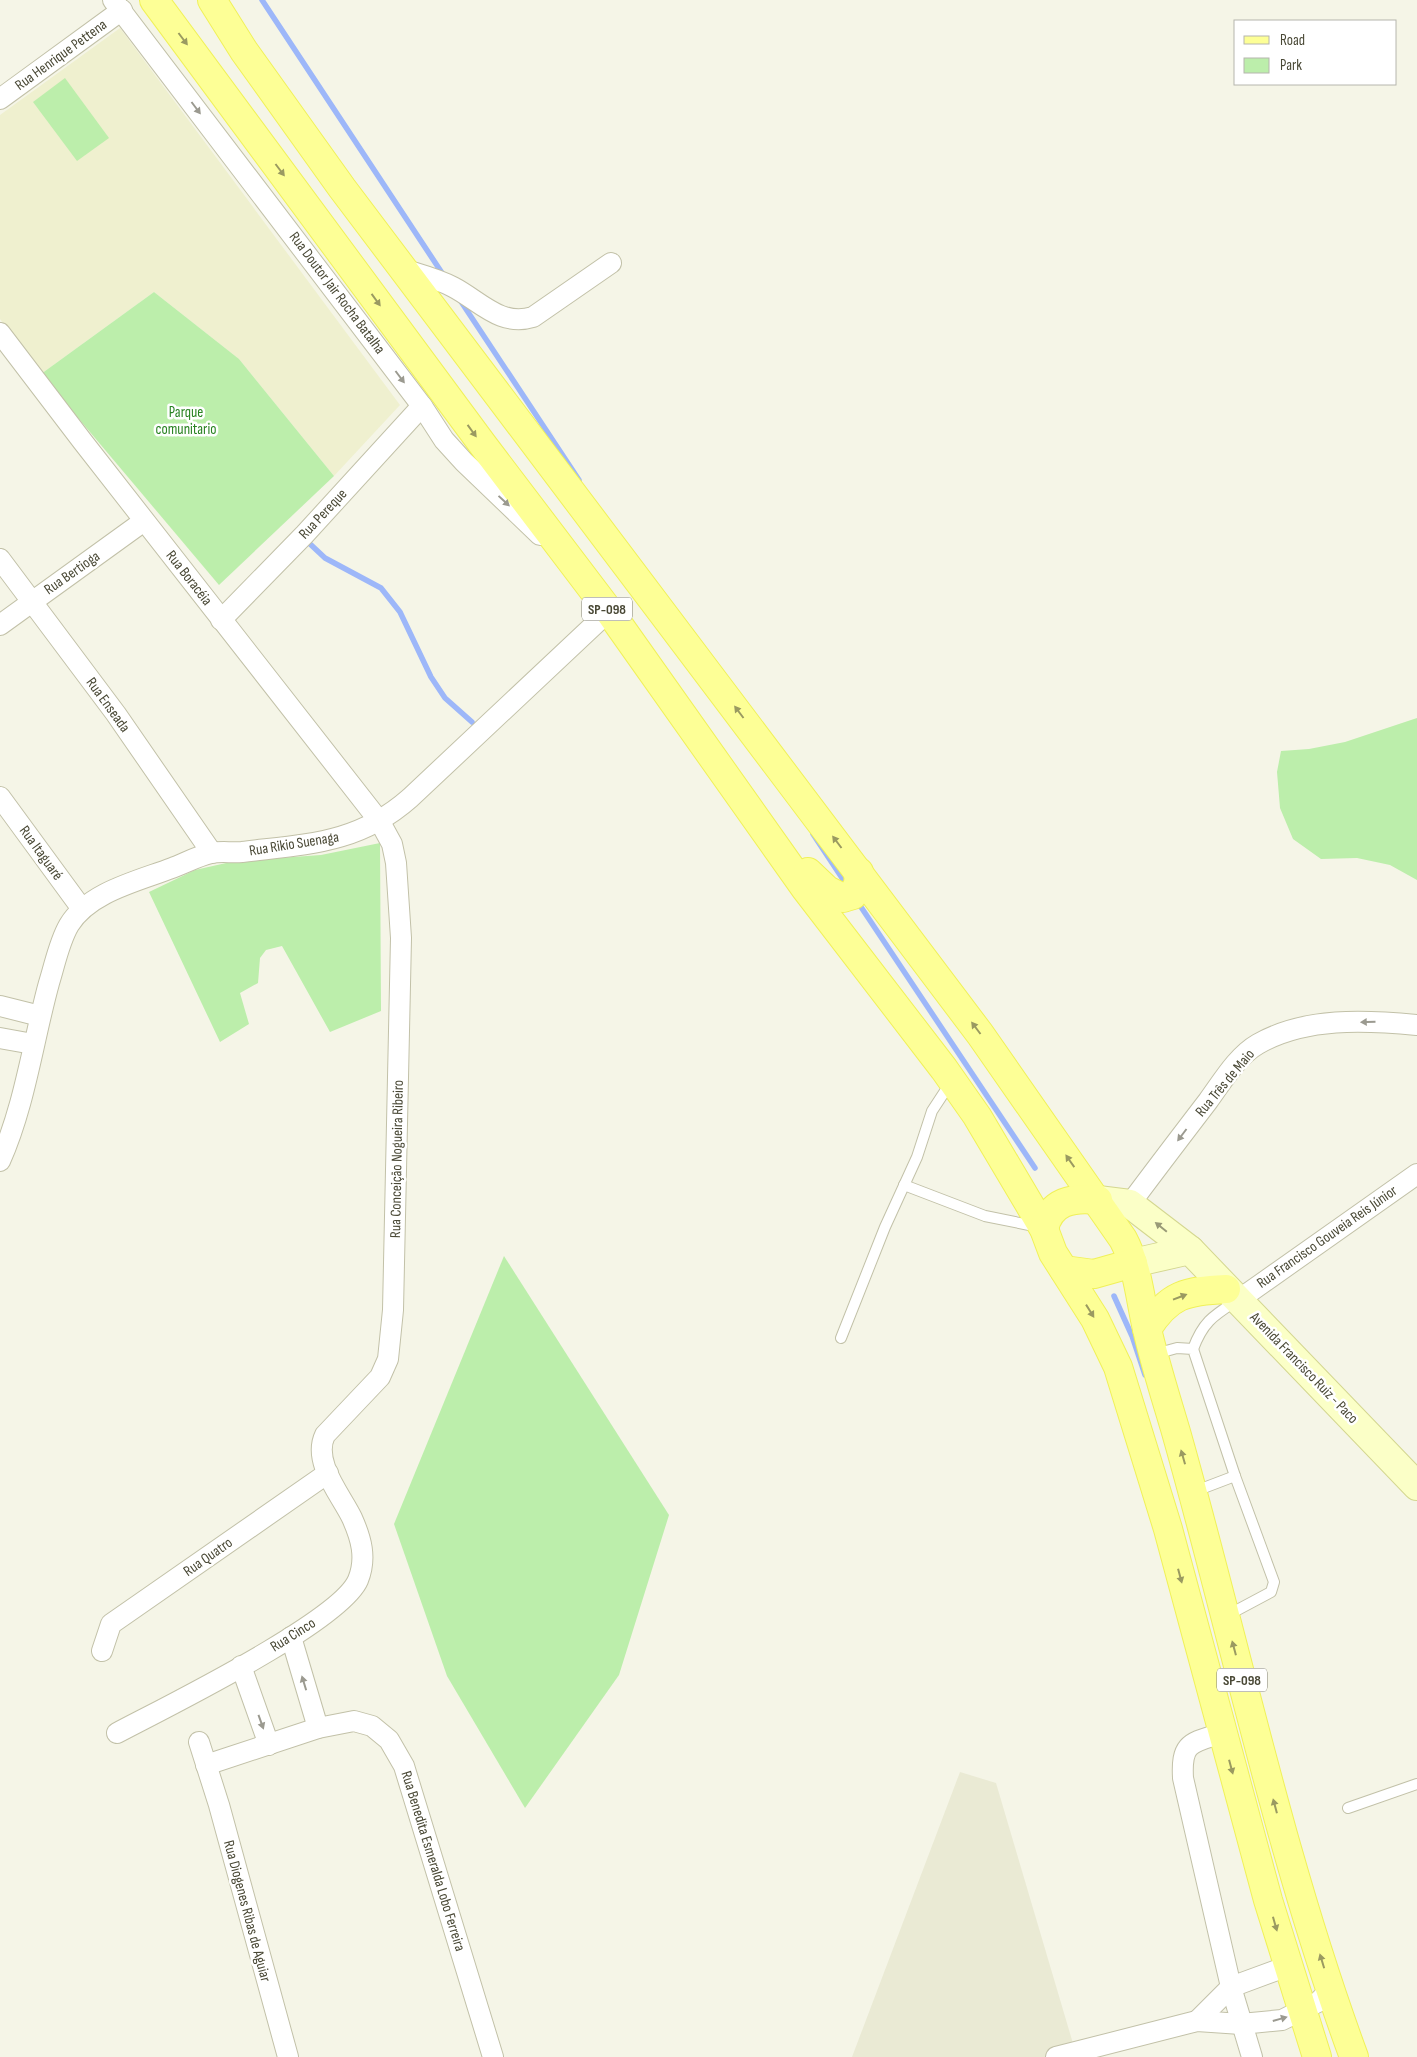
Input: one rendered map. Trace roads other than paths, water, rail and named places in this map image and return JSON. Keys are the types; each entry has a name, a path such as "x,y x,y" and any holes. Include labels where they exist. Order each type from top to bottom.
{"main road":[{"name":"SP-098","path":"154,0 609,611 805,888 952,1080 996,1146 1044,1229 1053,1253 1094,1319 1118,1367 1168,1529 1222,1733 1288,1966 1316,2057"},
{"name":"SP-098","path":"212,0 244,51 342,188 406,270 980,1034 1098,1200 1123,1239 1134,1263 1150,1342 1193,1492 1288,1856 1330,1990 1354,2057"},
{"path":"770,837 827,890 837,896 843,898 853,895 858,884 859,872"},
{"path":"1044,1229 1046,1218 1054,1208 1063,1202 1078,1198 1098,1200"},
{"path":"1064,1270 1094,1274 1134,1263"},
{"path":"1150,1342 1156,1315 1172,1299 1203,1291 1232,1295"}],"street":[{"name":"Rua Doutor Jair Rocha Batalha","path":"118,5 422,406 444,440 464,462 578,571"},
{"name":"Rua Henrique Pettena","path":"0,99 118,5"},
{"path":"406,270 456,288 495,314 522,320 533,317 611,263"},
{"name":"Rua Boracéia","path":"0,333 144,521 380,822"},
{"name":"Rua Pereque","path":"221,620 305,534 422,406"},
{"name":"Rua Bertioga","path":"0,625 144,521"},
{"name":"Rua Enseada","path":"0,559 116,714 212,853"},
{"name":"Rua Rikio Suenaga","path":"0,1161 11,1137 40,1016 59,948 69,926 82,909 117,888 212,853 237,853 321,843 351,835 380,822 410,798 609,611"},
{"name":"Rua Itaguaré","path":"0,797 82,909"},
{"name":"Rua Conceição Nogueira Ribeiro","path":"328,1473 321,1455 321,1444 325,1436 380,1377 388,1359 393,1310 401,938 396,863 392,844 380,822"},
{"path":"0,1006 40,1016"},
{"name":"Rua Três de Maio","path":"1130,1204 1235,1066 1257,1045 1287,1032 1328,1023 1380,1021 1417,1025"},
{"path":"0,1038 33,1044"},
{"name":"Rua Francisco Gouveia Reis Júnior","path":"1232,1295 1417,1174"},
{"path":"1098,1200 1130,1204"},
{"name":"Avenida Francisco Ruiz - Paco","path":"1130,1204 1190,1250 1417,1486"},
{"path":"1134,1263 1190,1250"},
{"name":"Rua Cinco","path":"117,1733 241,1666 290,1637 337,1605 357,1581 362,1562 361,1539 328,1473"},
{"name":"Rua Quatro","path":"102,1651 111,1624 328,1473"},
{"path":"206,1764 318,1728 290,1637"},
{"path":"241,1666 269,1745"},
{"name":"Rua Benedita Esmeralda Lobo Ferreira","path":"318,1728 354,1721 372,1726 389,1740 404,1766 493,2057"},
{"path":"1222,1733 1192,1743 1183,1753 1183,1778 1231,1987 1252,2057"},
{"name":"Rua Diogenes Ribas de Aguiar","path":"199,1742 288,2057"},
{"path":"1197,2021 1231,1987 1288,1966"},
{"path":"1056,2057 1197,2021 1241,2024 1282,2020 1318,2002 1330,1990"}],"lane":[{"path":"841,1338 904,1184 917,1157 932,1111 952,1080"},
{"path":"904,1184 986,1216 1044,1229"},
{"path":"1225,1616 1271,1592 1274,1582 1235,1476 1193,1348 1200,1331 1232,1295"},
{"path":"1150,1342 1177,1348 1193,1348"},
{"path":"1193,1492 1235,1476"},
{"path":"1348,1808 1417,1784"}],"waterway":[{"path":"262,0 444,276"},
{"path":"460,300 579,480"},
{"path":"309,543 325,558 381,588 400,612 431,677 445,698 472,722"},
{"path":"813,834 848,887"},
{"path":"857,901 1035,1168"},
{"path":"1114,1296 1132,1336 1145,1375"}],"park label":[{"name":"Parque comunitario","path":"186,420"}]}
